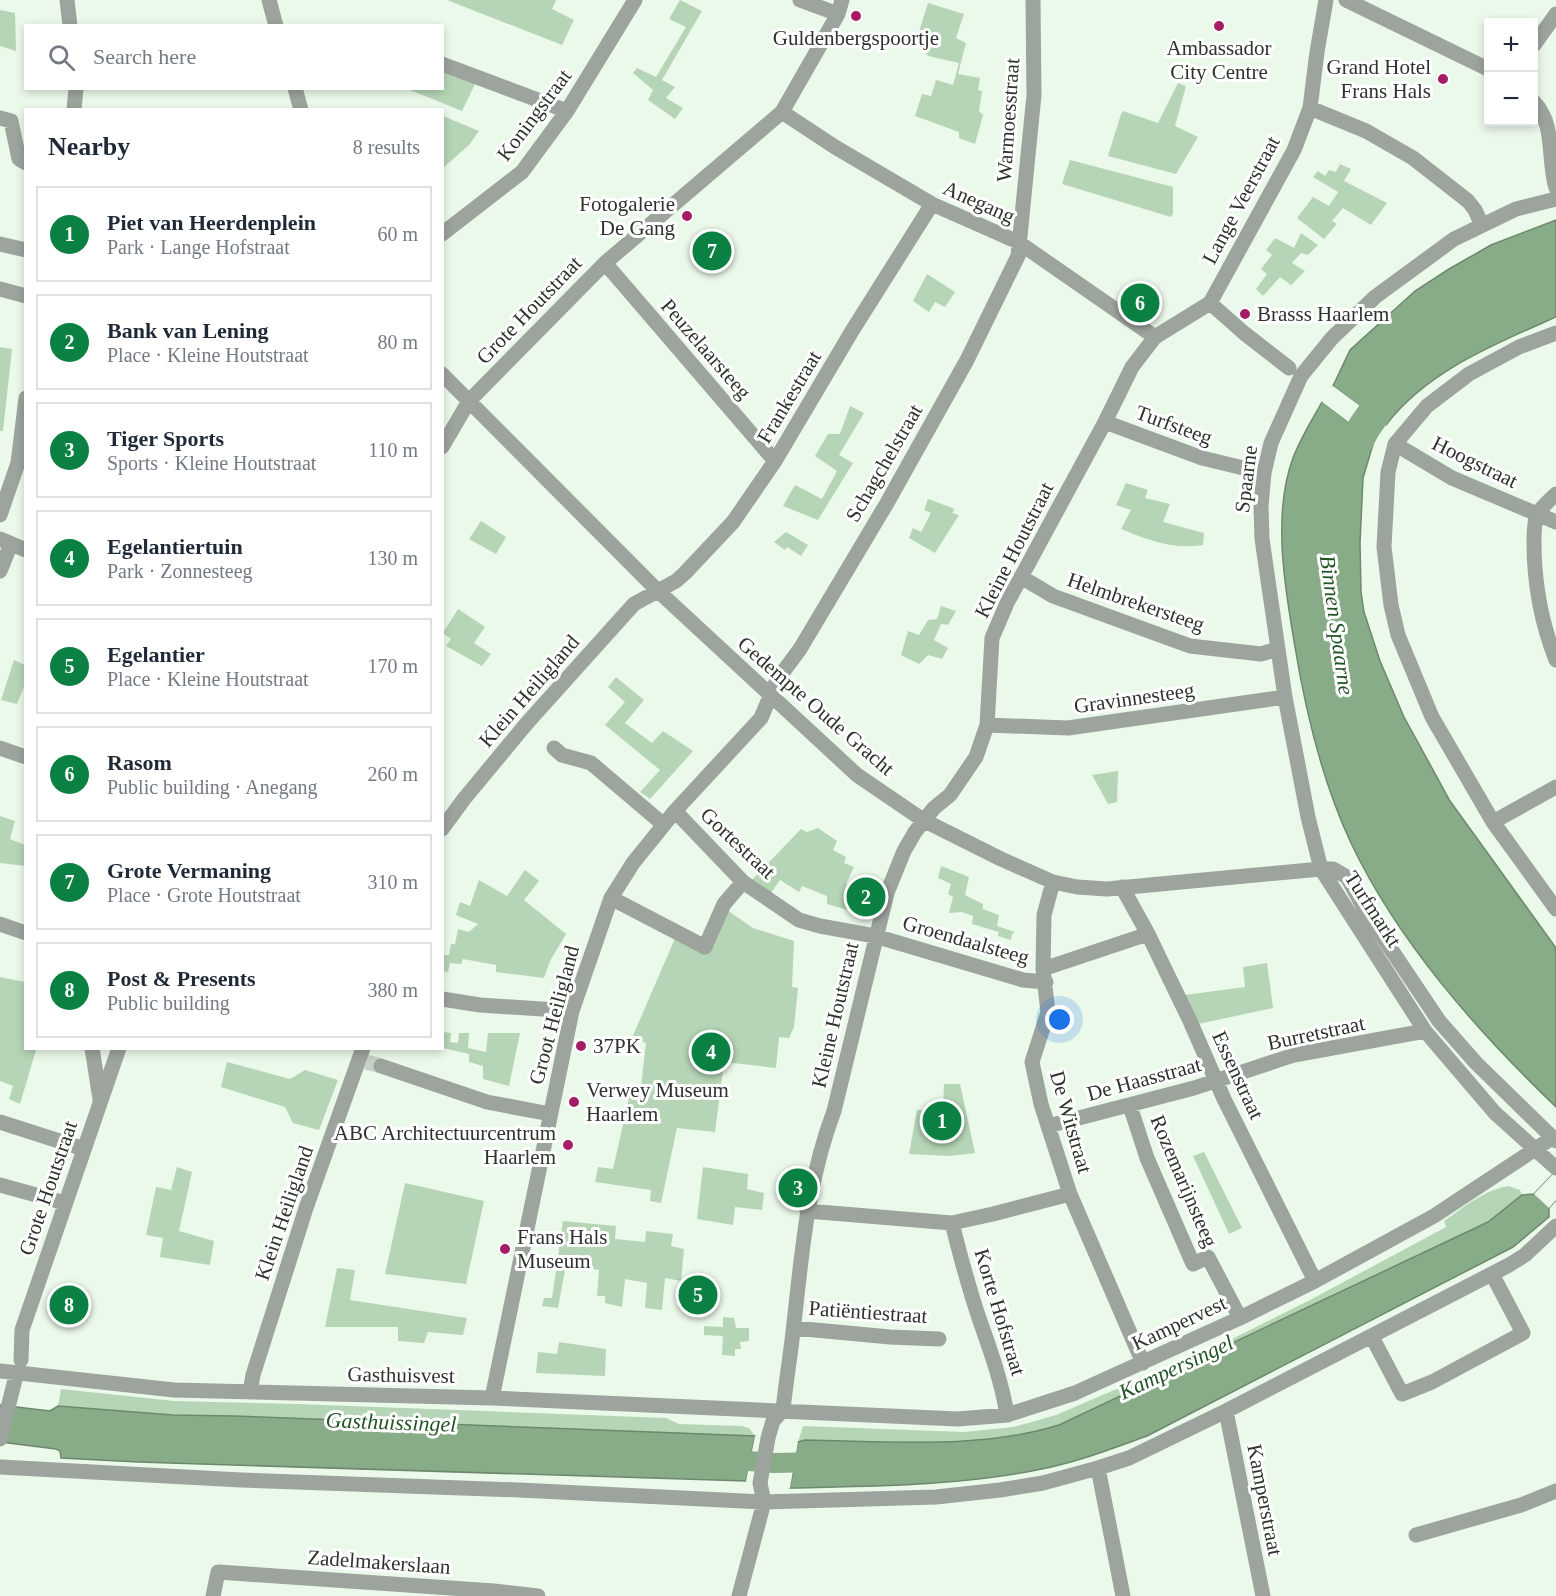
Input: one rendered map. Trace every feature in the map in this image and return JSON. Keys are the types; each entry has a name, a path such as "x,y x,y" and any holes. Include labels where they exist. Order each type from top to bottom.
{"street":[{"path":"67,0 70,24"},
{"path":"269,0 275,24"},
{"name":"Koningstraat","path":"444,232 522,172 567,111 635,0"},
{"path":"800,0 840,7"},
{"name":"Warmoesstraat","path":"1018,242 1034,95 1033,0"},
{"name":"Lange Veerstraat","path":"1155,337 1209,303 1294,150 1310,108 1326,0"},
{"path":"1346,0 1484,67"},
{"name":"Grote Houtstraat","path":"444,444 469,401 605,263 782,112 840,7"},
{"path":"1538,38 1556,14"},
{"path":"444,65 567,111"},
{"path":"75,90 75,108"},
{"path":"295,90 300,108"},
{"path":"1538,107 1543,112 1548,131 1556,188"},
{"path":"1310,108 1366,131 1413,158 1468,201 1482,225"},
{"name":"Anegang","path":"782,112 835,147 932,204 1018,242 1155,337"},
{"path":"0,118 11,121 19,159 24,163"},
{"name":"Spaarne","path":"1321,869 1308,817 1285,697 1262,539 1261,506 1264,473 1271,444 1301,376 1332,338 1375,297 1454,239 1516,210 1556,199"},
{"name":"Frankestraat","path":"657,590 676,581 685,573 733,522 775,462 852,331 932,204"},
{"name":"Schagchelstraat","path":"770,696 777,680 800,649 875,522 967,360 1018,256 1018,242"},
{"path":"0,244 24,250"},
{"name":"Peuzelaarsteeg","path":"605,263 775,462"},
{"path":"0,290 24,296"},
{"path":"1209,303 1289,368"},
{"path":"1556,333 1518,347 1469,374 1427,406 1395,444 1388,472 1384,547 1391,605 1398,635 1432,717 1492,822 1556,909"},
{"name":"Kleine Houtstraat","path":"783,1410 807,1211 822,1142 834,1111 887,893 904,851 923,820 950,795 976,757 987,725 992,638 1007,603 1105,422 1132,367 1155,337"},
{"name":"Gedempte Oude Gracht","path":"444,376 657,590 770,696 857,775 923,820 1053,882 1077,887 1122,887 1321,869"},
{"path":"0,515 18,463 24,414"},
{"name":"Turfsteeg","path":"1105,422 1202,458 1264,473"},
{"name":"Hoogstraat","path":"1395,444 1452,478 1556,522"},
{"path":"1556,494 1538,514 1534,529 1534,578 1541,613 1556,660"},
{"path":"0,571 12,544"},
{"name":"Helmbrekersteeg","path":"1021,577 1053,596 1190,646 1261,654 1277,649"},
{"name":"Klein Heiligland","path":"444,826 542,706 634,604 657,590"},
{"name":"Groot Heiligland","path":"492,1398 572,1011 611,898 633,863 675,811 761,718 770,696"},
{"name":"Gravinnesteeg","path":"987,725 1068,728 1285,697"},
{"path":"0,748 24,756"},
{"path":"554,748 562,755 591,763 664,825"},
{"path":"1492,822 1556,787"},
{"name":"Gortestraat","path":"675,811 743,882 799,920 875,936"},
{"name":"Turfmarkt","path":"1321,869 1425,1031 1495,1113 1556,1168"},
{"name":"Turfmarkt","path":"1321,869 1333,869 1347,877 1366,912 1439,1021 1476,1063 1554,1139"},
{"path":"611,898 705,946 724,904 743,882"},
{"name":"De Witstraat","path":"1053,882 1044,915 1044,975 1048,1012 1032,1062 1041,1104 1070,1194 1143,1363"},
{"name":"Essenstraat","path":"1122,887 1148,934 1315,1281"},
{"path":"0,924 24,932"},
{"path":"1044,975 1148,934"},
{"name":"Groendaalsteeg","path":"875,936 1023,980 1044,975"},
{"path":"444,999 480,1005 572,1011"},
{"name":"Burretstraat","path":"1217,1081 1294,1055 1425,1031"},
{"name":"Grote Houtstraat","path":"92,1050 100,1100"},
{"name":"Grote Houtstraat","path":"0,1439 19,1366 22,1330 118,1050"},
{"path":"367,1059 487,1102 550,1114"},
{"name":"Klein Heiligland","path":"250,1392 253,1375 306,1208 367,1059"},
{"name":"De Haasstraat","path":"1048,1126 1217,1081"},
{"name":"Rozemarijnsteeg","path":"1130,1106 1147,1158 1193,1264 1208,1257 1240,1317"},
{"path":"0,1122 84,1149"},
{"name":"Kampervest","path":"783,1410 958,1419 1007,1415 1075,1393 1315,1281 1434,1216 1554,1139"},
{"path":"0,1185 65,1203"},
{"path":"807,1211 952,1223 1070,1194"},
{"name":"Korte Hofstraat","path":"952,1223 976,1310 987,1337 1007,1415"},
{"path":"0,1467 229,1480 764,1502 871,1500 968,1494 1043,1483 1098,1468 1150,1448 1226,1411 1492,1274 1525,1255 1556,1226"},
{"path":"1372,1337 1402,1394 1432,1382 1523,1333 1492,1274"},
{"name":"Patiëntiestraat","path":"794,1328 939,1339"},
{"name":"Gasthuisvest","path":"0,1371 19,1366 174,1389 492,1398 783,1410"},
{"path":"739,1596 764,1502 760,1484 768,1438 773,1421 783,1410"},
{"name":"Kamperstraat","path":"1226,1411 1263,1596"},
{"path":"1098,1468 1123,1596"},
{"path":"1416,1535 1521,1505 1556,1491"},
{"name":"Zadelmakerslaan","path":"213,1596 218,1572 538,1596"}],"shaded area":[{"path":"447,0 556,0 552,9 574,20 562,45"},
{"path":"680,0 702,11 662,80 675,87 666,98 683,108 675,119 648,100 653,90 633,73 637,68 656,77 686,27 669,19"},
{"path":"928,3 964,14 956,38 966,43 958,74 980,78 978,90 982,91 979,111 983,115 975,144 959,138 959,132 915,116 922,94 931,96 936,80 953,85 959,63 928,56 916,41"},
{"path":"0,10 15,13 16,51 0,46"},
{"path":"444,70 477,80 462,111 410,90 444,90"},
{"path":"1178,83 1186,86 1175,126 1198,137 1176,174 1108,156 1123,111 1158,123"},
{"path":"444,116 479,131 469,145 444,167"},
{"path":"1070,160 1173,187 1173,214 1171,217 1062,184"},
{"path":"1340,164 1351,169 1344,181 1387,203 1371,225 1343,208 1332,221 1337,224 1324,239 1297,218 1313,197 1329,206 1338,192 1313,177 1318,171 1325,176 1329,170 1336,172"},
{"path":"1301,233 1318,245 1308,255 1301,253 1292,263 1305,271 1291,285 1280,277 1263,296 1256,289 1267,274 1261,269 1272,255 1266,250 1275,238 1294,248"},
{"path":"927,274 955,292 945,307 935,302 929,312 913,301"},
{"path":"0,347 12,349 3,431 0,431"},
{"path":"850,406 864,413 839,455 853,463 818,520 783,506 795,485 822,499 837,471 815,456 828,434 840,434"},
{"path":"1126,483 1148,490 1145,498 1170,504 1163,522 1204,533 1203,545 1172,545 1121,529 1131,510 1116,505"},
{"path":"928,499 955,509 952,513 959,515 935,553 909,538 913,528 921,532 931,513 924,510"},
{"path":"481,521 506,537 496,554 469,539"},
{"path":"786,532 808,545 801,556 787,547 785,550 774,542"},
{"path":"941,606 956,611 948,625 941,624 934,640 948,648 942,659 928,655 919,664 901,655 908,631 919,635 928,620 937,619"},
{"path":"458,609 485,627 474,643 491,654 482,666 446,646 451,639 444,631"},
{"path":"14,660 24,665 24,686 17,704 1,700"},
{"path":"616,677 644,700 625,723 652,743 663,731 693,751 650,799 640,792 660,770 605,725 625,702 608,687"},
{"path":"1118,771 1117,802 1108,804 1092,775"},
{"path":"0,816 15,821 10,839 24,845 24,866 0,863"},
{"path":"818,828 837,841 833,850 846,857 844,863 854,867 846,884 858,890 851,911 827,904 827,896 802,886 799,892 780,880 769,896 750,882 801,829 807,832"},
{"path":"941,866 969,877 965,895 983,904 983,909 999,915 997,926 1015,932 1011,940 998,936 999,932 972,924 973,916 962,912 949,913 953,897 948,894 951,884 938,878"},
{"path":"525,870 539,881 524,900 566,934 550,961 544,978 496,972 496,965 463,959 461,964 450,963 448,972 444,971 444,955 449,955 451,944 455,944 458,929 469,932 478,924 456,915 460,902 470,906 479,880 507,896"},
{"path":"727,910 753,928 794,941 792,987 798,988 794,1027 789,1038 779,1037 776,1068 724,1062 715,1132 677,1128 661,1203 650,1201 651,1190 595,1182 598,1167 613,1169 631,1089 641,1086 646,1043 632,1038 676,936 705,950"},
{"path":"1267,963 1273,1008 1198,1024 1185,995 1245,987 1243,967"},
{"path":"0,977 24,982 24,1050 36,1050 20,1104 9,1099 13,1086 0,1081"},
{"path":"444,1032 451,1033 450,1042 458,1043 459,1033 469,1033 468,1048 486,1052 488,1033 520,1033 509,1086 483,1079 483,1066 469,1062 469,1054 444,1048"},
{"path":"227,1062 290,1079 305,1070 338,1080 319,1130 293,1123 285,1107 221,1087"},
{"path":"944,1084 960,1084 975,1153 949,1156 909,1154 917,1110 943,1111"},
{"path":"1204,1152 1242,1228 1229,1234 1193,1156"},
{"path":"177,1167 192,1172 179,1231 214,1241 210,1265 160,1257 163,1238 146,1235 156,1187 171,1190"},
{"path":"703,1167 748,1174 747,1189 764,1193 762,1210 735,1207 733,1225 697,1219"},
{"path":"405,1183 484,1201 466,1284 385,1274"},
{"path":"1508,1186 1520,1190 1522,1195 1488,1222 1059,1425 1028,1433 965,1441 805,1440 798,1442 803,1426 964,1432 1013,1427 1056,1415 1224,1343 1310,1300 1446,1227 1444,1221 1482,1195"},
{"path":"563,1221 616,1226 615,1239 645,1242 646,1231 673,1234 671,1246 684,1249 681,1281 665,1278 662,1310 645,1308 647,1283 625,1279 622,1307 605,1303 605,1296 597,1296 599,1270 566,1265 558,1308 542,1306 544,1298 552,1298"},
{"path":"337,1268 355,1270 350,1300 467,1318 463,1335 428,1332 424,1343 398,1341 398,1327 325,1327"},
{"path":"723,1317 734,1318 736,1328 749,1328 749,1341 740,1342 741,1349 735,1349 735,1356 722,1355 723,1336 704,1335 704,1326 723,1327"},
{"path":"559,1342 606,1349 605,1376 536,1373 538,1352 557,1354"},
{"path":"61,1389 174,1401 666,1418 679,1424 742,1426 749,1428 755,1436 173,1415 58,1406"}],"water":[{"path":"1556,220 1556,317 1486,349 1442,374 1421,389 1386,425 1333,386 1350,350 1415,291 1491,245"},
{"path":"1322,402 1374,441 1363,478 1360,543 1361,592 1364,612 1380,661 1404,717 1450,801 1556,948 1556,1107 1497,1048 1416,950 1370,880 1341,820 1323,771 1304,697 1282,552 1283,503 1287,480 1293,458"},
{"path":"1556,1171 1556,1200 1549,1208 1549,1217 1513,1247 1147,1436 1065,1464 1007,1475 914,1484 790,1488 798,1442 805,1440 965,1441 1028,1433 1059,1425 1488,1222 1522,1195 1534,1194"},
{"path":"0,1405 50,1411 58,1406 173,1415 755,1436 746,1481 138,1462 61,1458 60,1451 56,1449 0,1442"}],"pier":[{"path":"1333,386 1386,425 1385,428 1331,388"},
{"path":"1323,399 1376,439 1374,441 1322,402"},
{"path":"1556,1171 1556,1200 1549,1208 1534,1194"},
{"path":"755,1436 758,1436 749,1482 746,1481"},
{"path":"795,1442 798,1442 790,1488 787,1488"}],"waterway":[{"name":"Binnen Spaarne","path":"1340,471 1365,426 1399,378"},
{"name":"Gasthuissingel","path":"725,1459 774,1463 821,1462"}],"tunnel":[{"path":"366,1062 381,1066"}],"place":[{"name":"Guldenbergspoortje","path":"856,16"},
{"name":"Ambassador City Centre","path":"1219,26"},
{"name":"Grand Hotel Frans Hals","path":"1443,79"},
{"name":"Fotogalerie De Gang","path":"687,216"},
{"name":"Grote Vermaning","path":"712,251"},
{"name":"Rasom","path":"1140,303"},
{"name":"Brasss Haarlem","path":"1245,314"},
{"name":"Bank van Lening","path":"866,897"},
{"name":"37PK","path":"581,1046"},
{"name":"Egelantiertuin","path":"711,1052"},
{"name":"Verwey Museum Haarlem","path":"574,1102"},
{"name":"Piet van Heerdenplein","path":"942,1121"},
{"name":"ABC Architectuurcentrum Haarlem","path":"568,1145"},
{"name":"Tiger Sports","path":"798,1188"},
{"name":"Frans Hals Museum","path":"505,1249"},
{"name":"Egelantier","path":"698,1295"},
{"name":"Post & Presents","path":"69,1305"}],"water label":[{"name":"Kampersingel","path":"1176,1367"}]}
